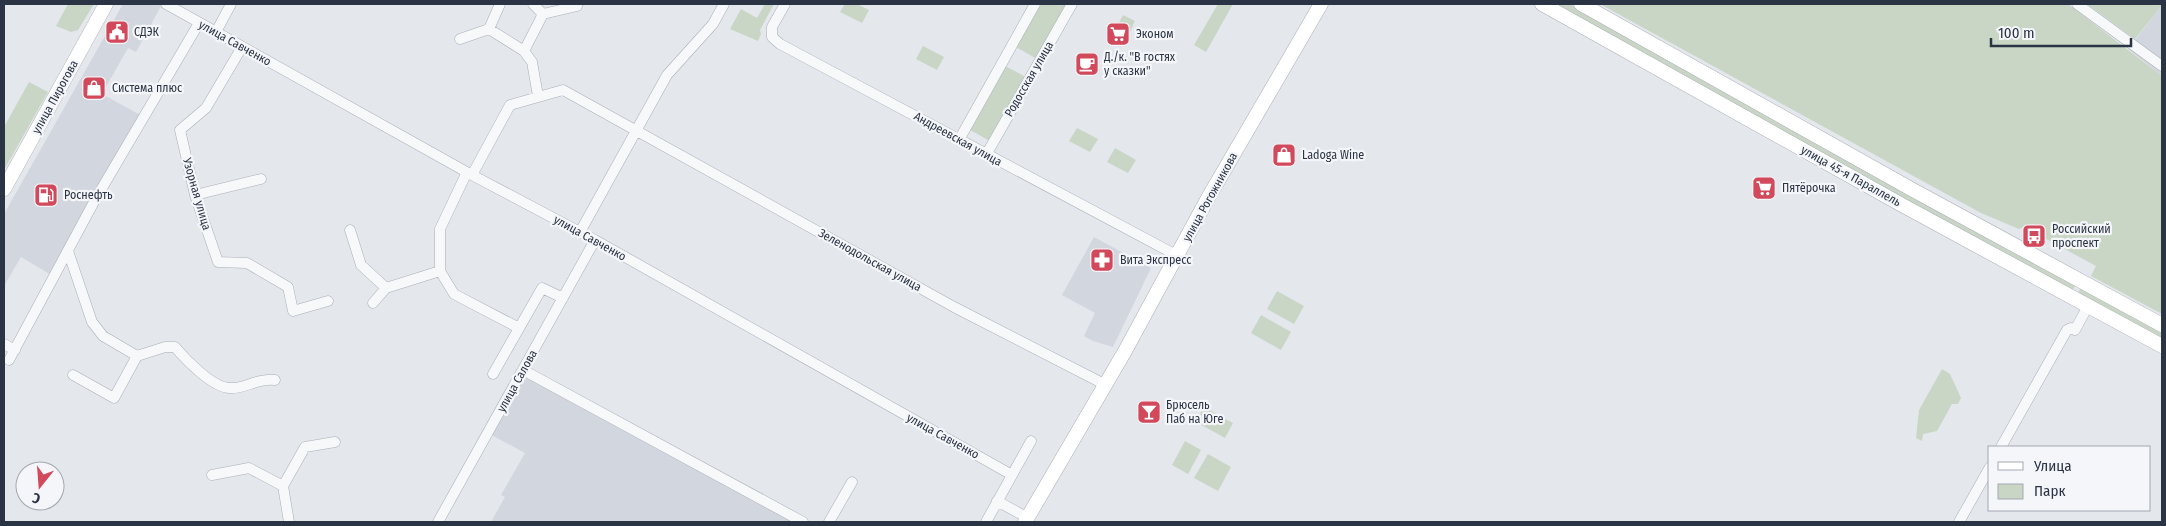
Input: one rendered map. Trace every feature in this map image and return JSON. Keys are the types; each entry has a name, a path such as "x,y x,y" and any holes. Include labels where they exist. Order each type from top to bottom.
{"main road":[{"name":"улица Пирогова","path":"4,189 106,4"},
{"name":"улица Рогожникова","path":"1027,520 1106,385 1208,198 1321,4"},
{"name":"улица 45-я Параллель","path":"1542,4 2162,346"},
{"name":"улица 45-я Параллель","path":"1581,4 1913,190 2162,325"}],"street":[{"name":"улица Савченко","path":"166,4 470,173 595,240 1012,474"},
{"path":"216,32 231,4"},
{"path":"460,39 489,29 500,4"},
{"path":"533,4 543,14"},
{"path":"580,232 668,75 713,24 724,4"},
{"name":"Андреевская улица","path":"785,4 772,27 772,37 780,44 1178,256"},
{"path":"959,140 1034,4"},
{"name":"Родосская улица","path":"986,155 1072,4"},
{"path":"2077,4 2162,66"},
{"path":"524,50 543,14 577,6"},
{"path":"9,360 130,140 200,23"},
{"path":"489,29 524,50 532,62 538,96"},
{"name":"Узорная улица","path":"242,46 206,108 180,130 195,195 218,262 247,263 288,286 294,311 328,302"},
{"name":"Зеленодольская улица","path":"470,173 510,105 564,90 954,307 1106,385"},
{"path":"470,173 440,229 440,271 454,294 519,328"},
{"path":"195,195 262,179"},
{"path":"350,230 361,265 386,288"},
{"name":"улица Салова","path":"438,522 595,240"},
{"path":"68,251 92,322 103,336 137,356"},
{"path":"374,303 386,288 440,271"},
{"path":"493,374 542,288 562,298"},
{"path":"2002,446 2067,330 2071,328 2075,330 2088,306"},
{"path":"4,344 14,350"},
{"path":"73,375 114,398 137,356 165,347 175,347 188,363 208,378 230,388 266,379 275,380"},
{"path":"523,370 803,522"},
{"path":"986,522 1031,441"},
{"path":"289,522 283,486 305,446 335,442"},
{"path":"212,475 249,468 283,486"},
{"path":"1959,522 1988,471"},
{"path":"829,522 852,482"},
{"path":"997,501 1027,520"}],"shaded area":[{"path":"123,4 156,4 161,6 136,52 128,48 102,94 142,116 53,276 21,257 4,286 4,214"},
{"path":"2162,5 2162,76 2128,49"},
{"path":"1094,237 1151,268 1113,347 1084,336 1095,313 1062,295"},
{"path":"527,377 798,522 491,522 505,497 501,495 525,453 488,433 523,378"}],"green space":[{"path":"68,4 94,4 78,30 71,32 56,26"},
{"path":"765,4 774,4 760,30 761,34 758,41 730,29 741,9 757,18"},
{"path":"845,4 857,4 869,10 862,23 840,12"},
{"path":"1040,4 1068,4 1037,59 1016,47"},
{"path":"1218,4 1233,4 1206,52 1194,45"},
{"path":"1554,4 1570,4 2076,284 2072,291"},
{"path":"1600,4 2068,4 2162,76 2162,314 2091,276 2096,266 2024,227 2019,229 1981,213"},
{"path":"2087,4 2162,4 2162,5 2135,39"},
{"path":"1123,15 1135,21 1123,46 1110,40"},
{"path":"923,46 944,57 937,70 916,59"},
{"path":"1005,66 1026,77 990,141 970,130"},
{"path":"29,82 48,92 4,170 4,127"},
{"path":"1077,128 1098,139 1090,152 1069,141"},
{"path":"1115,148 1136,160 1128,173 1107,162"},
{"path":"2081,287 2162,332 2162,342 2077,295"},
{"path":"1277,291 1304,306 1294,324 1267,309"},
{"path":"1261,315 1291,332 1281,350 1251,333"},
{"path":"1942,369 1950,374 1961,398 1958,404 1952,404 1937,431 1923,434 1922,441 1916,438 1919,410"},
{"path":"1204,407 1233,423 1225,438 1196,422"},
{"path":"1185,441 1201,450 1188,474 1172,465"},
{"path":"1208,454 1231,467 1218,491 1194,478"}],"place":[{"name":"СДЭК","path":"117,32"},
{"name":"Эконом","path":"1118,34"},
{"name":"Д./к. \"В гостях у сказки\"","path":"1087,64"},
{"name":"Система плюс","path":"94,88"},
{"name":"Ladoga Wine","path":"1284,155"},
{"name":"Пятёрочка","path":"1764,188"},
{"name":"Роснефть","path":"46,195"},
{"name":"Российский проспект","path":"2034,236"},
{"name":"Вита Экспресс","path":"1102,260"},
{"name":"Брюсель Паб на Юге","path":"1149,412"}]}
